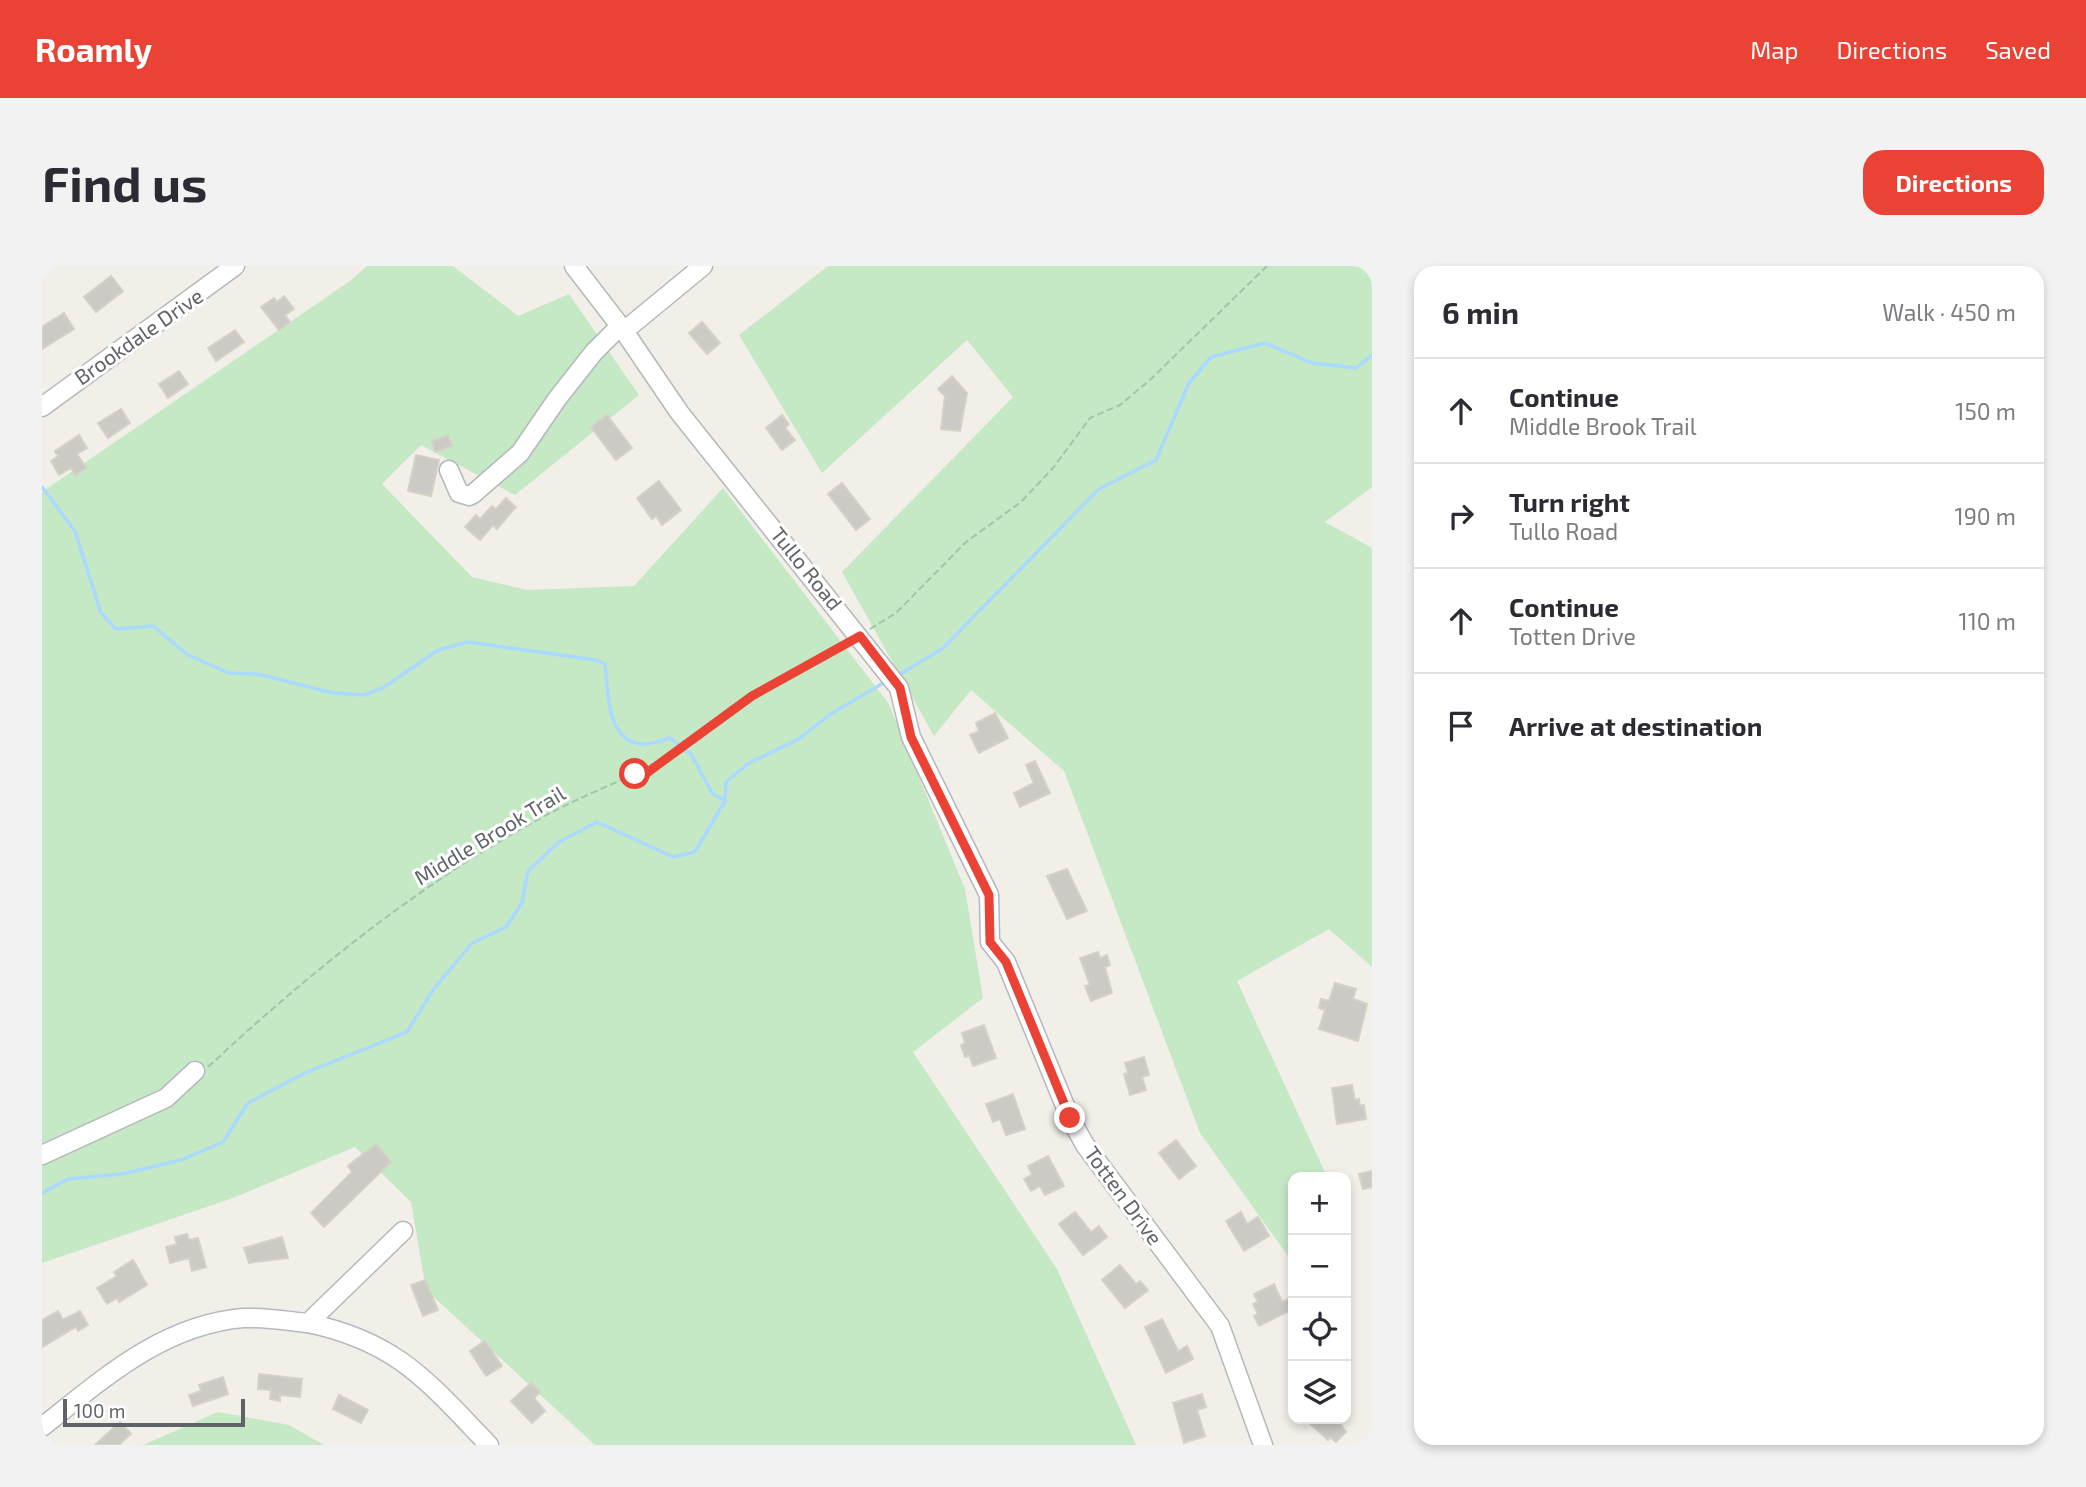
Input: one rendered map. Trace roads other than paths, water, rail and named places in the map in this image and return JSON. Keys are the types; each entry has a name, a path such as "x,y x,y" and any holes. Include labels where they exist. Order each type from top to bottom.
{"street":[{"name":"Brookdale Drive","path":"42,407 226,276 235,266"},
{"name":"Tullo Road","path":"573,266 622,329 679,412 900,688 911,737 989,895 990,942"},
{"path":"449,470 459,493 470,496 473,494 520,453 594,352 703,266"},
{"name":"Totten Drive","path":"990,942 1006,962 1070,1118 1085,1144 1220,1326 1263,1445"},
{"path":"42,1155 166,1098 198,1073"},
{"path":"308,1323 403,1231"},
{"path":"42,1427 112,1372 157,1343 195,1327 242,1318 308,1323 352,1335 395,1355 425,1379 489,1445"}],"waterway":[{"path":"895,677 942,649 1099,489 1156,460 1189,383 1211,357 1265,343 1312,363 1356,368 1372,355"},
{"path":"42,487 75,531 101,613 116,629 153,626 188,655 229,673 258,674 333,693 364,695 383,688 438,650 468,642 596,660 605,664 611,713 621,734 630,741 642,744 670,738 691,754 712,793 725,801"},
{"path":"42,1193 68,1179 122,1174 181,1160 223,1142 248,1103 305,1073 407,1032 433,990 472,943 506,927 522,903 528,871 559,842 597,822 673,857 695,852 725,801 726,782 749,763 799,739 829,715 885,682"}]}
